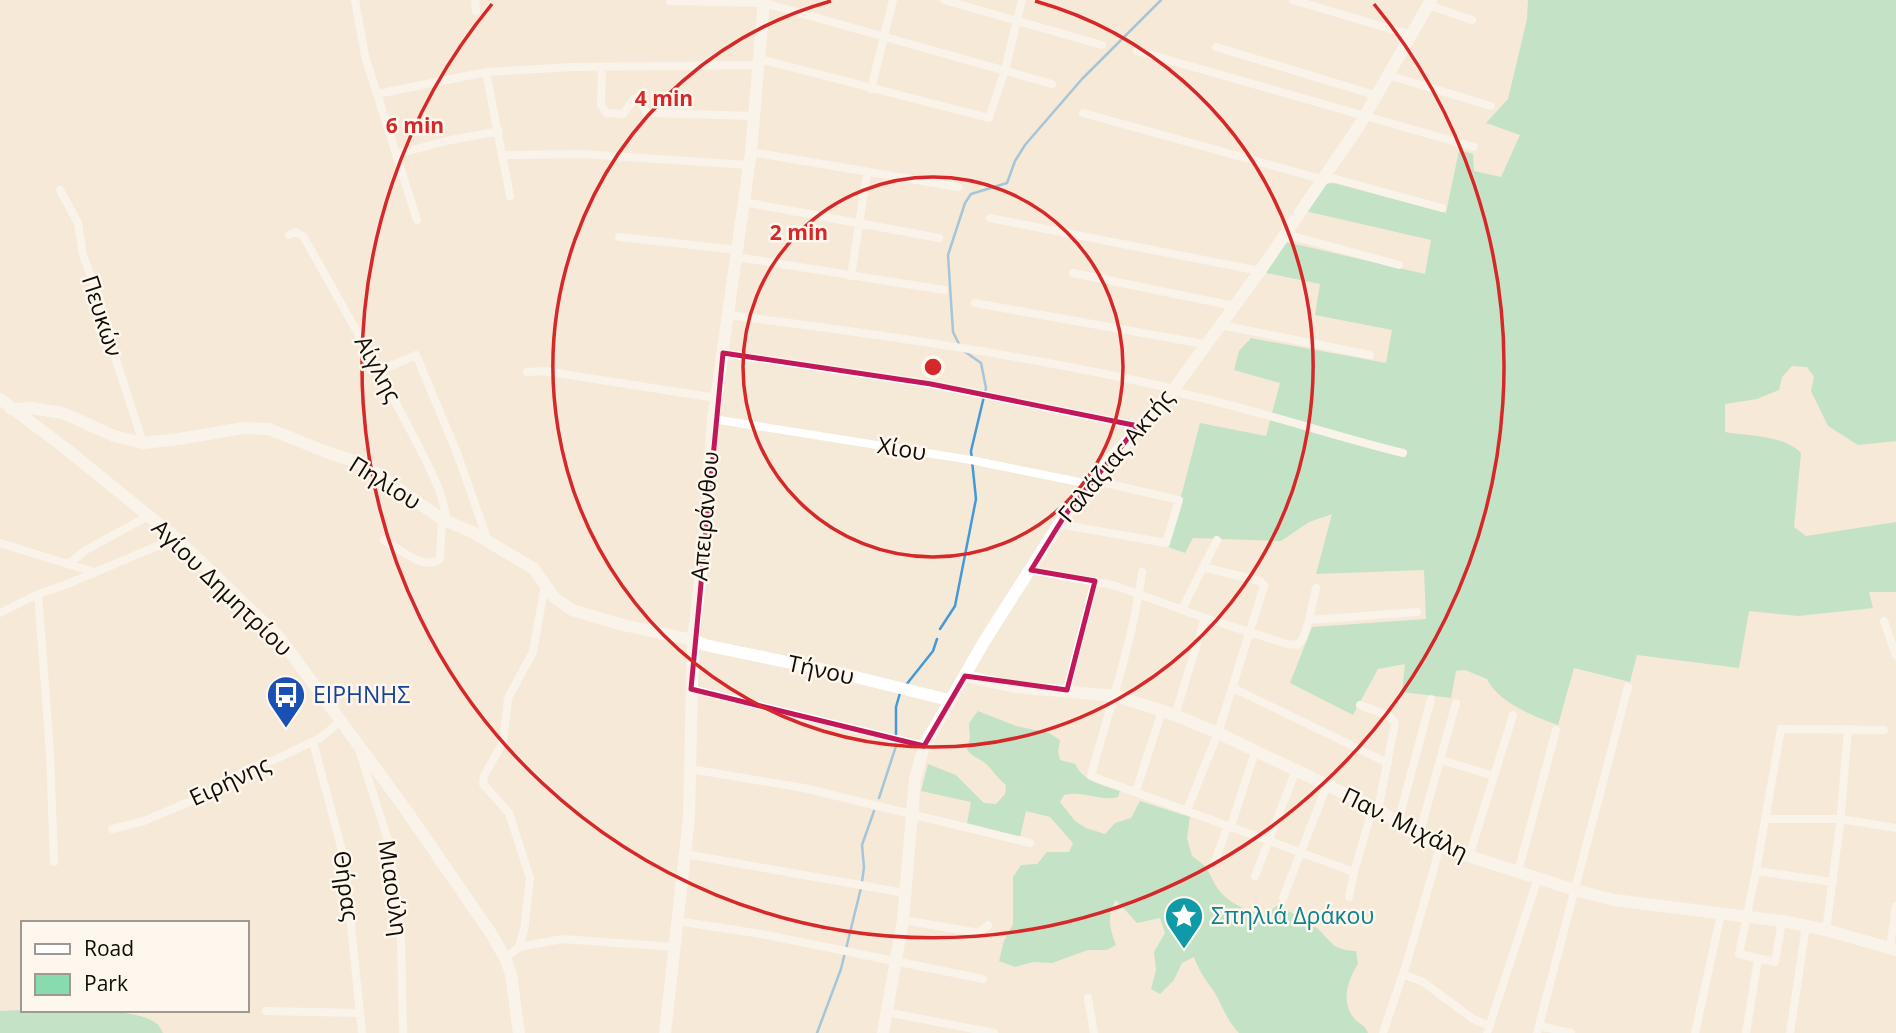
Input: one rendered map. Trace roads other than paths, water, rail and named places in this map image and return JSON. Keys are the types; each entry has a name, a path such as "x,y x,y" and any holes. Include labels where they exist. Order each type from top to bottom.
{"street":[{"path":"355,0 365,56 417,220"},
{"path":"475,0 476,11"},
{"path":"870,89 893,0"},
{"path":"944,0 1102,45"},
{"path":"377,94 486,72 760,62 989,118 1005,70 1022,0"},
{"path":"1293,0 1411,34"},
{"path":"670,1 764,2 1052,83"},
{"name":"Απειράνθου","path":"665,1033 685,854 693,640 704,547 713,419 750,159 764,2"},
{"path":"1429,3 1472,20"},
{"name":"Γαλάζιας Ακτής","path":"883,1033 903,920 910,812 924,746 985,640 1059,524 1138,426 1172,390 1260,271 1364,117 1429,3"},
{"path":"1216,47 1375,95"},
{"path":"1137,51 1474,147"},
{"path":"602,67 601,104 606,113 623,114 634,99 638,98 646,112 650,113 754,116"},
{"path":"486,72 510,196"},
{"path":"1388,75 1491,106"},
{"path":"1083,113 1321,179 1332,178 1443,208"},
{"path":"397,154 499,131"},
{"path":"503,155 582,154 750,159 958,187"},
{"path":"851,276 867,173"},
{"name":"Πευκών","path":"60,190 78,223 83,255 100,300 101,314 143,443"},
{"path":"744,202 939,239"},
{"path":"990,218 1260,271"},
{"name":"Αίγλης","path":"289,235 295,232 303,236 379,371 443,503 440,559 436,563 416,559 384,540"},
{"path":"1285,234 1399,265"},
{"path":"619,237 738,253 851,276 944,290"},
{"path":"1073,273 1234,306"},
{"path":"975,303 1205,344"},
{"path":"728,315 996,353 1081,368 1236,406 1403,453"},
{"path":"1221,325 1370,355"},
{"path":"723,353 931,384 1138,426"},
{"path":"379,371 416,355 457,453 488,541"},
{"path":"527,372 544,372 716,398"},
{"name":"Αγίου Δημητρίου","path":"0,399 176,538 279,637 404,807 505,958 514,993 519,1033"},
{"name":"Πηλίου","path":"11,409 32,408 63,413 114,436 143,443 243,428 269,429 363,464 444,520 488,541 533,568 562,605 572,610 623,625 693,640"},
{"name":"Χίου","path":"713,419 972,461 1180,500 1166,543 1059,524"},
{"path":"68,564 86,550 148,516"},
{"path":"0,613 38,594 176,538"},
{"path":"1182,609 1217,540"},
{"path":"0,543 95,572"},
{"path":"1187,810 1218,733 1264,583 1203,567"},
{"path":"1031,570 1095,581 1287,644 1298,645 1303,638 1317,588"},
{"path":"1142,572 1116,696 1091,776 1354,872"},
{"path":"1067,690 1095,581"},
{"path":"519,947 524,930 530,878 509,813 483,784 484,776 503,742 508,698 533,652 545,584"},
{"path":"38,594 50,753 54,862"},
{"path":"1309,620 1417,612"},
{"path":"1175,715 1205,618"},
{"path":"1884,621 1896,656"},
{"name":"Τήνου","path":"693,640 705,645 839,673 949,700"},
{"name":"Παν. Μιχάλη","path":"965,676 1015,687 1116,696 1175,715 1327,785 1440,846 1575,890 1614,900 1782,921 1893,949"},
{"path":"1571,1033 1538,1030 1628,687"},
{"path":"1233,688 1388,763"},
{"path":"691,690 924,746"},
{"path":"1398,822 1431,699"},
{"path":"1419,835 1457,703"},
{"path":"1349,897 1354,872 1388,763 1395,723 1394,719 1360,705"},
{"path":"1136,791 1162,711"},
{"path":"1469,857 1513,715"},
{"name":"Ειρήνης","path":"112,829 160,815 210,793 248,769 313,742 341,721"},
{"path":"1782,921 1774,962 1739,954 1781,729 1884,730"},
{"path":"1826,930 1848,729"},
{"path":"1518,872 1556,730"},
{"name":"Θήρας","path":"313,742 344,858 362,1033"},
{"name":"Μιαούλη","path":"358,747 390,846 401,940 403,1033"},
{"path":"1215,861 1255,752"},
{"path":"1441,760 1494,776"},
{"path":"690,769 804,789 910,812 1030,843"},
{"path":"1255,876 1296,770"},
{"path":"1283,898 1327,785"},
{"path":"1765,819 1840,818 1896,828"},
{"path":"1383,1033 1440,846"},
{"path":"685,854 905,893"},
{"path":"1756,871 1833,882"},
{"path":"1403,974 1423,982 1489,1029 1538,878"},
{"path":"1893,949 1896,906"},
{"path":"1695,1033 1721,914"},
{"path":"903,920 979,933 988,925"},
{"path":"677,921 761,934 983,979"},
{"path":"1790,1033 1806,926"},
{"path":"505,958 519,947 562,939 674,947"},
{"path":"1746,1033 1758,959"},
{"path":"1087,998 1094,1033"},
{"path":"266,1011 359,1013"},
{"path":"886,1012 994,1033"}],"waterway":[{"path":"960,346 953,332 948,255 965,203 971,194 1007,183 1015,161 1025,145 1082,79 1161,0"},
{"path":"940,629 955,606 976,499 971,451 986,388 981,363 964,351"},
{"path":"906,685 933,651 937,639"},
{"path":"879,798 896,746 896,707 900,693"},
{"path":"862,882 862,845 874,811"},
{"path":"817,1033 841,969 861,888"}],"place":[{"name":"ΕΙΡΗΝΗΣ","path":"286,729"},
{"name":"Σπηλιά Δράκου","path":"1184,950"}]}
